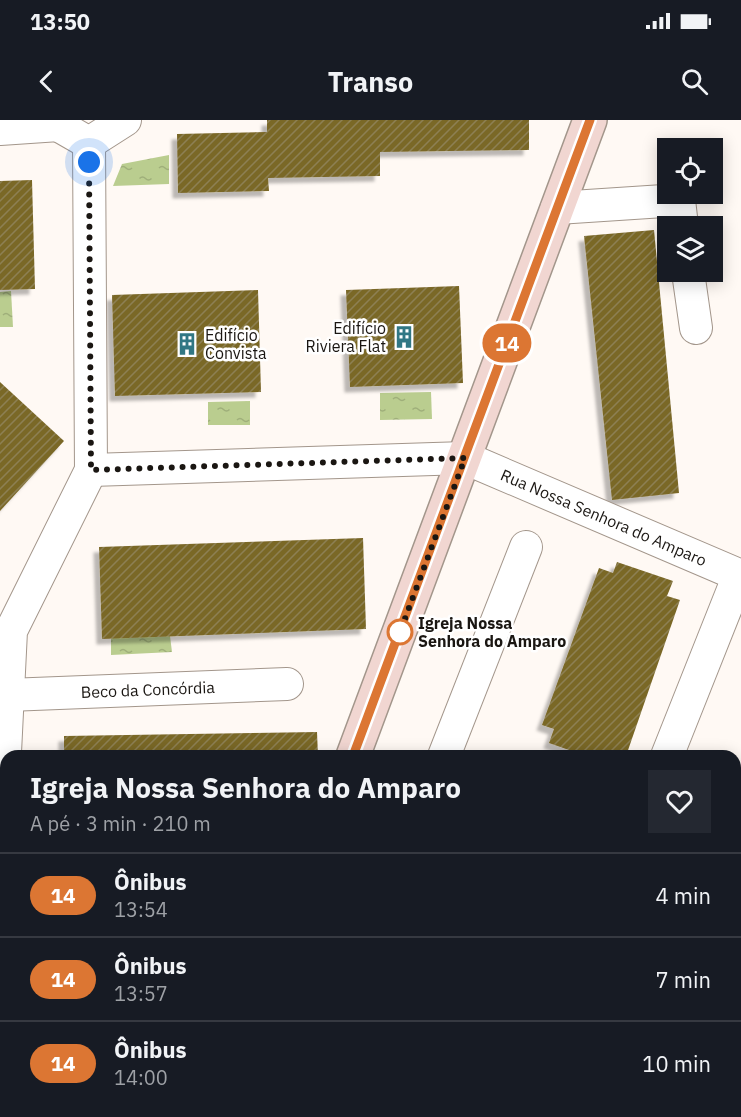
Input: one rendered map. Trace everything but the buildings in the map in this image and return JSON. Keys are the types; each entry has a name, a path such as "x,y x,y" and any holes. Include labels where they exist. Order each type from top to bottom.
{"street":[{"path":"89,143 125,120"},
{"path":"355,750 590,120"},
{"path":"0,129 54,123 89,143"},
{"path":"5,750 8,695 6,625 91,470 89,143"},
{"path":"557,208 679,200 681,216"},
{"path":"689,282 696,328"},
{"path":"91,470 465,458"},
{"name":"Rua Nossa Senhora do Amparo","path":"465,458 740,576"},
{"path":"446,750 526,547"},
{"path":"669,750 740,576"},
{"name":"Beco da Concórdia","path":"8,695 286,684"}],"water":[{"path":"169,155 169,184 113,186 122,164"},
{"path":"11,291 13,327 0,327 0,292"},
{"path":"431,392 432,419 380,420 380,393"},
{"path":"250,401 250,425 208,425 208,402"},
{"path":"170,636 172,652 111,655 111,638"}],"bus line":[{"name":"14","path":"355,750 590,120"}],"place":[{"name":"Edifício Riviera Flat","path":"404,337"},
{"name":"Edifício Convista","path":"187,344"},
{"name":"Igreja Nossa Senhora do Amparo","path":"400,632"}],"route":[{"path":"89,162 91,470 465,458 400,632"}]}
